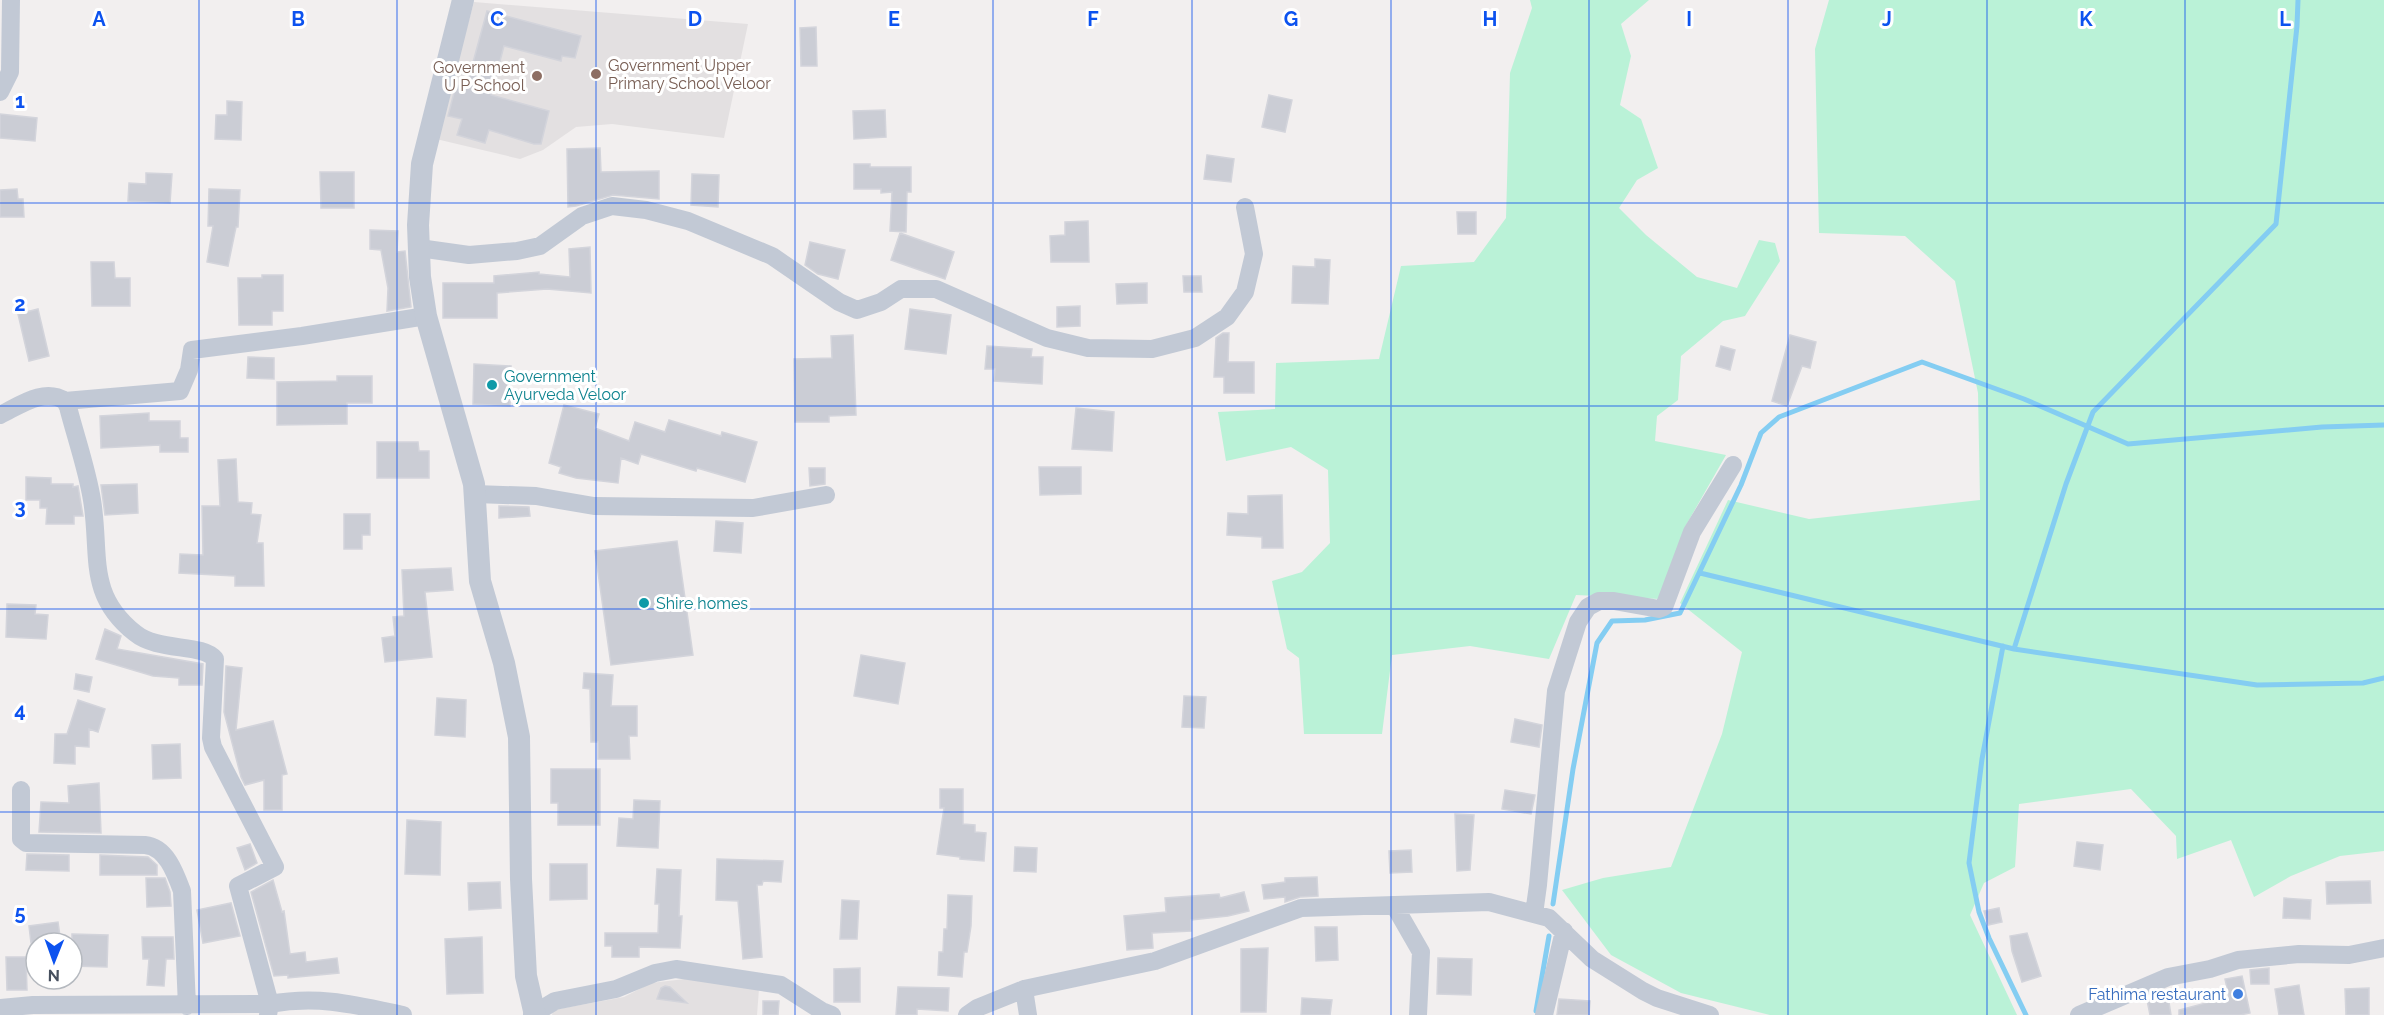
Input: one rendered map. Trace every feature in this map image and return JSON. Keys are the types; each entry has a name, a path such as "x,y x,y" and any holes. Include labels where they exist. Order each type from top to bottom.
{"street":[{"path":"0,92 10,72 11,0"},
{"path":"464,0 422,164 418,248 426,316 474,484 480,581 504,663 519,737 521,879 526,976 534,1015 555,1001 616,988 655,973 676,969 781,985 832,1015"},
{"path":"418,248 469,255 517,251 540,246 582,216 612,206 646,210 688,221 772,256 839,302 857,310 874,305 901,289 936,289 1047,338 1088,348 1152,349 1195,338 1227,317 1245,292 1254,254 1245,207"},
{"path":"64,401 180,391 189,370 192,350 302,336 426,316"},
{"path":"0,415 37,397 59,398 64,401 68,407 92,499 98,574 105,600 137,635 157,645 202,650 211,653 215,659 211,738 213,747 275,867 238,886 269,1010"},
{"path":"1534,914 1556,691 1578,622 1588,607 1599,602 1614,601 1659,609 1664,607 1692,531 1733,465"},
{"path":"475,494 536,496 594,506 753,508 826,495"},
{"path":"21,790 20,831 21,839 26,843 145,845 154,846 160,851 177,877 182,891 187,1006"},
{"path":"967,1015 977,1008 1024,989 1155,961 1301,908 1489,902 1549,918 1592,959 1643,991 1657,998 1710,1015"},
{"path":"1394,905 1421,952 1418,1015"},
{"path":"1544,1015 1564,931"},
{"path":"2079,1015 2168,977 2210,969 2238,960 2299,954 2349,955 2384,948"},
{"path":"1024,989 1028,1015"},
{"path":"0,1008 33,1010 187,1006 269,1010 297,999 328,1000 403,1015"}],"shaded area":[{"name":"Government Upper Primary School Veloor","path":"474,2 748,24 724,138 612,124 576,127 543,150 520,159 436,139"},
{"path":"685,979 759,989 757,1015 552,1015 553,1010 624,997 651,983"}],"green space":[{"path":"1530,0 1649,0 1621,24 1631,56 1620,105 1641,119 1658,168 1637,180 1619,208 1646,235 1697,277 1737,288 1759,240 1775,243 1780,261 1745,316 1723,321 1681,356 1678,400 1657,416 1655,441 1726,455 1685,527 1660,599 1576,595 1549,659 1470,646 1392,655 1382,734 1304,734 1299,658 1287,649 1272,581 1302,572 1330,543 1328,470 1291,447 1226,461 1218,412 1275,409 1276,363 1379,359 1401,266 1474,262 1506,218 1510,73 1532,8"},
{"path":"1829,0 2384,0 2384,851 2340,856 2291,876 2254,897 2231,840 2177,859 2176,836 2131,789 2019,804 2015,867 1984,883 1970,915 2017,1015 1770,1015 1681,993 1611,955 1562,890 1603,878 1671,867 1722,734 1742,652 1680,603 1728,500 1809,519 1980,500 1978,393 1955,281 1905,236 1819,233 1815,49"}],"building":[{"path":"487,11 581,36 575,58 562,56 561,61 504,46 491,95 549,111 541,144 534,144 489,130 485,143 457,135 462,119 448,116 456,85 466,88"},
{"path":"816,27 817,66 801,66 800,28"},
{"path":"1269,95 1292,100 1285,132 1262,127"},
{"path":"227,101 242,102 241,140 215,139 216,115 227,115"},
{"path":"885,110 886,137 854,139 853,111"},
{"path":"0,114 37,118 35,141 0,138"},
{"path":"600,148 601,172 659,171 659,199 613,195 568,207 567,149"},
{"path":"1207,155 1234,159 1231,182 1204,179"},
{"path":"854,164 870,164 870,167 911,167 911,192 907,192 906,232 890,231 892,192 881,193 881,189 854,189"},
{"path":"320,172 354,172 354,208 321,208"},
{"path":"146,173 172,174 170,203 128,201 129,183 146,184"},
{"path":"692,174 719,175 718,207 691,205"},
{"path":"17,189 18,199 23,199 24,217 0,217 0,190"},
{"path":"209,189 240,190 238,227 236,227 228,266 207,262 213,226 208,226"},
{"path":"1457,212 1476,212 1476,234 1458,234"},
{"path":"1088,221 1089,262 1051,262 1050,236 1065,235 1065,222"},
{"path":"370,230 398,231 397,252 405,251 411,307 387,311 388,288 381,250 370,249"},
{"path":"900,233 954,252 945,279 891,260"},
{"path":"810,242 845,250 838,279 818,274 805,265"},
{"path":"590,247 591,293 547,289 497,293 497,318 443,318 443,283 494,283 494,276 539,272 539,274 570,277 569,249"},
{"path":"1315,259 1330,260 1328,304 1292,303 1293,266 1315,267"},
{"path":"91,262 114,262 115,278 130,278 130,306 92,306"},
{"path":"262,275 283,275 283,311 272,311 272,325 239,325 238,278 262,278"},
{"path":"1183,276 1201,276 1202,292 1184,292"},
{"path":"1147,283 1147,303 1117,304 1116,284"},
{"path":"1080,306 1080,326 1057,327 1057,307"},
{"path":"38,309 49,356 29,361 18,314"},
{"path":"910,309 951,315 946,354 905,349"},
{"path":"1223,333 1229,333 1228,362 1254,362 1254,393 1224,393 1224,377 1214,377 1216,338"},
{"path":"853,335 856,415 829,416 829,422 795,422 794,359 832,358 831,336"},
{"path":"1790,335 1816,342 1810,368 1802,366 1787,406 1772,401"},
{"path":"987,346 1032,349 1031,357 1043,357 1042,384 994,381 995,369 985,369"},
{"path":"1721,346 1735,350 1730,370 1716,366"},
{"path":"248,357 274,358 274,379 247,378"},
{"name":"Government Ayurveda Veloor","path":"474,364 511,366 510,406 473,404"},
{"path":"337,376 372,376 372,403 347,403 347,424 277,425 277,382 337,381"},
{"path":"564,405 599,414 595,428 629,441 635,422 665,432 669,420 721,436 722,432 757,442 745,482 697,468 696,471 641,454 638,464 621,458 618,483 576,478 559,473 561,467 549,463"},
{"path":"1076,408 1114,412 1112,451 1072,449"},
{"path":"149,413 149,421 180,421 180,438 188,438 188,452 160,452 160,445 101,448 100,416"},
{"path":"377,442 418,442 419,451 429,451 429,478 377,478"},
{"path":"236,459 238,502 252,503 251,514 261,515 257,543 263,543 264,586 235,586 235,576 179,573 180,554 203,555 202,506 220,506 218,460"},
{"path":"1039,467 1081,467 1081,494 1040,495"},
{"path":"809,468 825,468 825,484 810,486"},
{"path":"26,477 51,478 51,484 78,486 83,516 74,516 74,524 46,524 47,508 40,508 40,500 26,500"},
{"path":"137,484 138,513 105,515 101,485"},
{"path":"1282,495 1283,548 1262,548 1262,537 1227,535 1228,513 1248,514 1248,496"},
{"path":"499,506 529,507 530,516 499,518"},
{"path":"344,514 370,514 370,535 362,535 362,549 344,549"},
{"path":"716,521 743,523 741,553 714,551"},
{"name":"Shire homes","path":"677,541 693,655 611,665 595,551"},
{"path":"451,568 453,590 425,592 432,657 385,662 382,638 395,636 393,617 404,616 402,570"},
{"path":"7,604 36,605 35,614 48,615 46,639 6,637"},
{"path":"105,629 121,636 117,649 203,664 202,685 179,685 179,678 153,676 96,659"},
{"path":"861,655 905,663 898,704 854,696"},
{"path":"226,666 242,668 236,730 273,721 287,774 282,775 282,810 264,810 264,780 245,785 241,777 224,712"},
{"path":"584,673 613,675 611,706 637,706 637,736 629,736 630,759 598,759 598,742 591,742 590,689 583,688"},
{"path":"76,674 92,677 89,692 74,689"},
{"path":"1184,696 1206,697 1204,728 1182,727"},
{"path":"437,698 466,700 465,737 435,735"},
{"path":"78,700 105,709 98,732 89,729 89,747 75,746 75,764 54,763 55,734 67,734"},
{"path":"1515,719 1542,725 1539,747 1511,742"},
{"path":"180,744 181,778 153,779 152,745"},
{"path":"551,769 600,769 600,825 558,825 558,803 551,803"},
{"path":"99,783 101,833 39,832 41,802 69,803 68,786"},
{"path":"940,789 963,789 963,824 975,825 975,832 986,833 984,861 937,854 944,808 940,808"},
{"path":"1505,790 1535,795 1531,814 1502,809"},
{"path":"634,800 660,801 658,848 617,846 619,818 633,819"},
{"path":"1455,814 1474,815 1470,870 1457,871"},
{"path":"407,820 441,822 440,875 405,874"},
{"path":"2077,842 2103,845 2100,870 2074,866"},
{"path":"250,844 257,863 245,870 237,848"},
{"path":"1015,847 1037,848 1036,872 1014,871"},
{"path":"1411,850 1412,872 1390,873 1389,851"},
{"path":"27,854 69,855 69,871 26,870"},
{"path":"100,855 148,857 157,865 157,875 100,875"},
{"path":"717,859 783,861 781,882 763,881 762,885 757,885 762,957 743,959 738,901 716,900"},
{"path":"550,864 587,864 587,899 550,900"},
{"path":"657,869 681,870 680,948 639,947 639,957 612,957 612,946 605,946 605,933 658,933 659,904 655,904"},
{"path":"1317,877 1318,896 1300,897 1285,902 1285,897 1264,899 1262,885 1285,882 1285,878"},
{"path":"146,878 165,878 170,892 171,906 147,907"},
{"path":"273,880 282,912 284,911 290,954 305,952 306,962 337,958 339,973 288,978 288,975 274,976 251,892"},
{"path":"2370,881 2371,903 2327,904 2326,882"},
{"path":"500,882 501,908 469,910 468,883"},
{"path":"1244,892 1249,911 1191,920 1191,931 1152,933 1153,948 1127,950 1124,916 1166,912 1165,898 1219,894 1220,898"},
{"path":"948,895 972,896 971,926 967,952 964,952 962,977 938,975 939,952 943,952 944,929 947,929"},
{"path":"2284,898 2311,900 2310,919 2283,918"},
{"path":"842,900 859,901 857,939 840,939"},
{"path":"231,903 240,936 203,943 197,910"},
{"path":"1999,908 2002,922 1988,925 1984,911"},
{"path":"58,922 59,931 30,931 29,926"},
{"path":"1315,927 1337,927 1338,960 1316,961"},
{"path":"2027,933 2041,976 2022,982 2012,951 2010,936"},
{"path":"84,934 108,935 107,967 84,966"},
{"path":"142,937 173,937 174,959 166,959 164,986 147,985 149,959 143,959"},
{"path":"482,937 483,993 447,994 445,939"},
{"path":"1268,948 1266,1012 1241,1012 1241,949"},
{"path":"6,957 24,957 24,990 7,990"},
{"path":"1438,958 1472,959 1471,995 1437,994"},
{"path":"860,968 860,1002 834,1002 834,969"},
{"path":"2269,968 2269,984 2251,984 2250,970"},
{"path":"2242,976 2250,1013 2179,1015 2179,1010 2229,997 2225,979"},
{"path":"2299,985 2304,1015 2279,1015 2275,989"},
{"path":"670,987 687,1003 657,999 661,988"},
{"path":"898,987 949,988 948,1011 917,1009 917,1015 896,1015"},
{"path":"2369,988 2369,1015 2346,1015 2345,989"},
{"path":"2168,996 2171,1015 2150,1015 2147,1000"},
{"path":"1302,998 1332,1000 1330,1015 1301,1015"},
{"path":"1559,999 1590,1001 1589,1015 1557,1015"},
{"path":"763,1001 779,1001 778,1015 763,1015"}],"waterway":[{"path":"2014,649 2066,484 2093,412 2276,224 2298,0"},
{"path":"1553,904 1573,769 1597,643 1612,621 1645,620 1680,613 1741,485 1761,433 1779,417 1922,362 2024,399 2128,444 2322,427 2384,425"},
{"path":"1700,573 2014,649 2257,685 2363,683 2384,678"},
{"path":"2003,646 1982,759 1969,863 1979,912 2026,1015"},
{"path":"1536,1011 1549,936"}],"place":[{"name":"Government Upper Primary School Veloor","path":"596,74"},
{"name":"Government U P School","path":"537,76"},
{"name":"Government Ayurveda Veloor","path":"492,385"},
{"name":"Shire homes","path":"644,603"},
{"name":"Fathima restaurant","path":"2238,994"}]}
